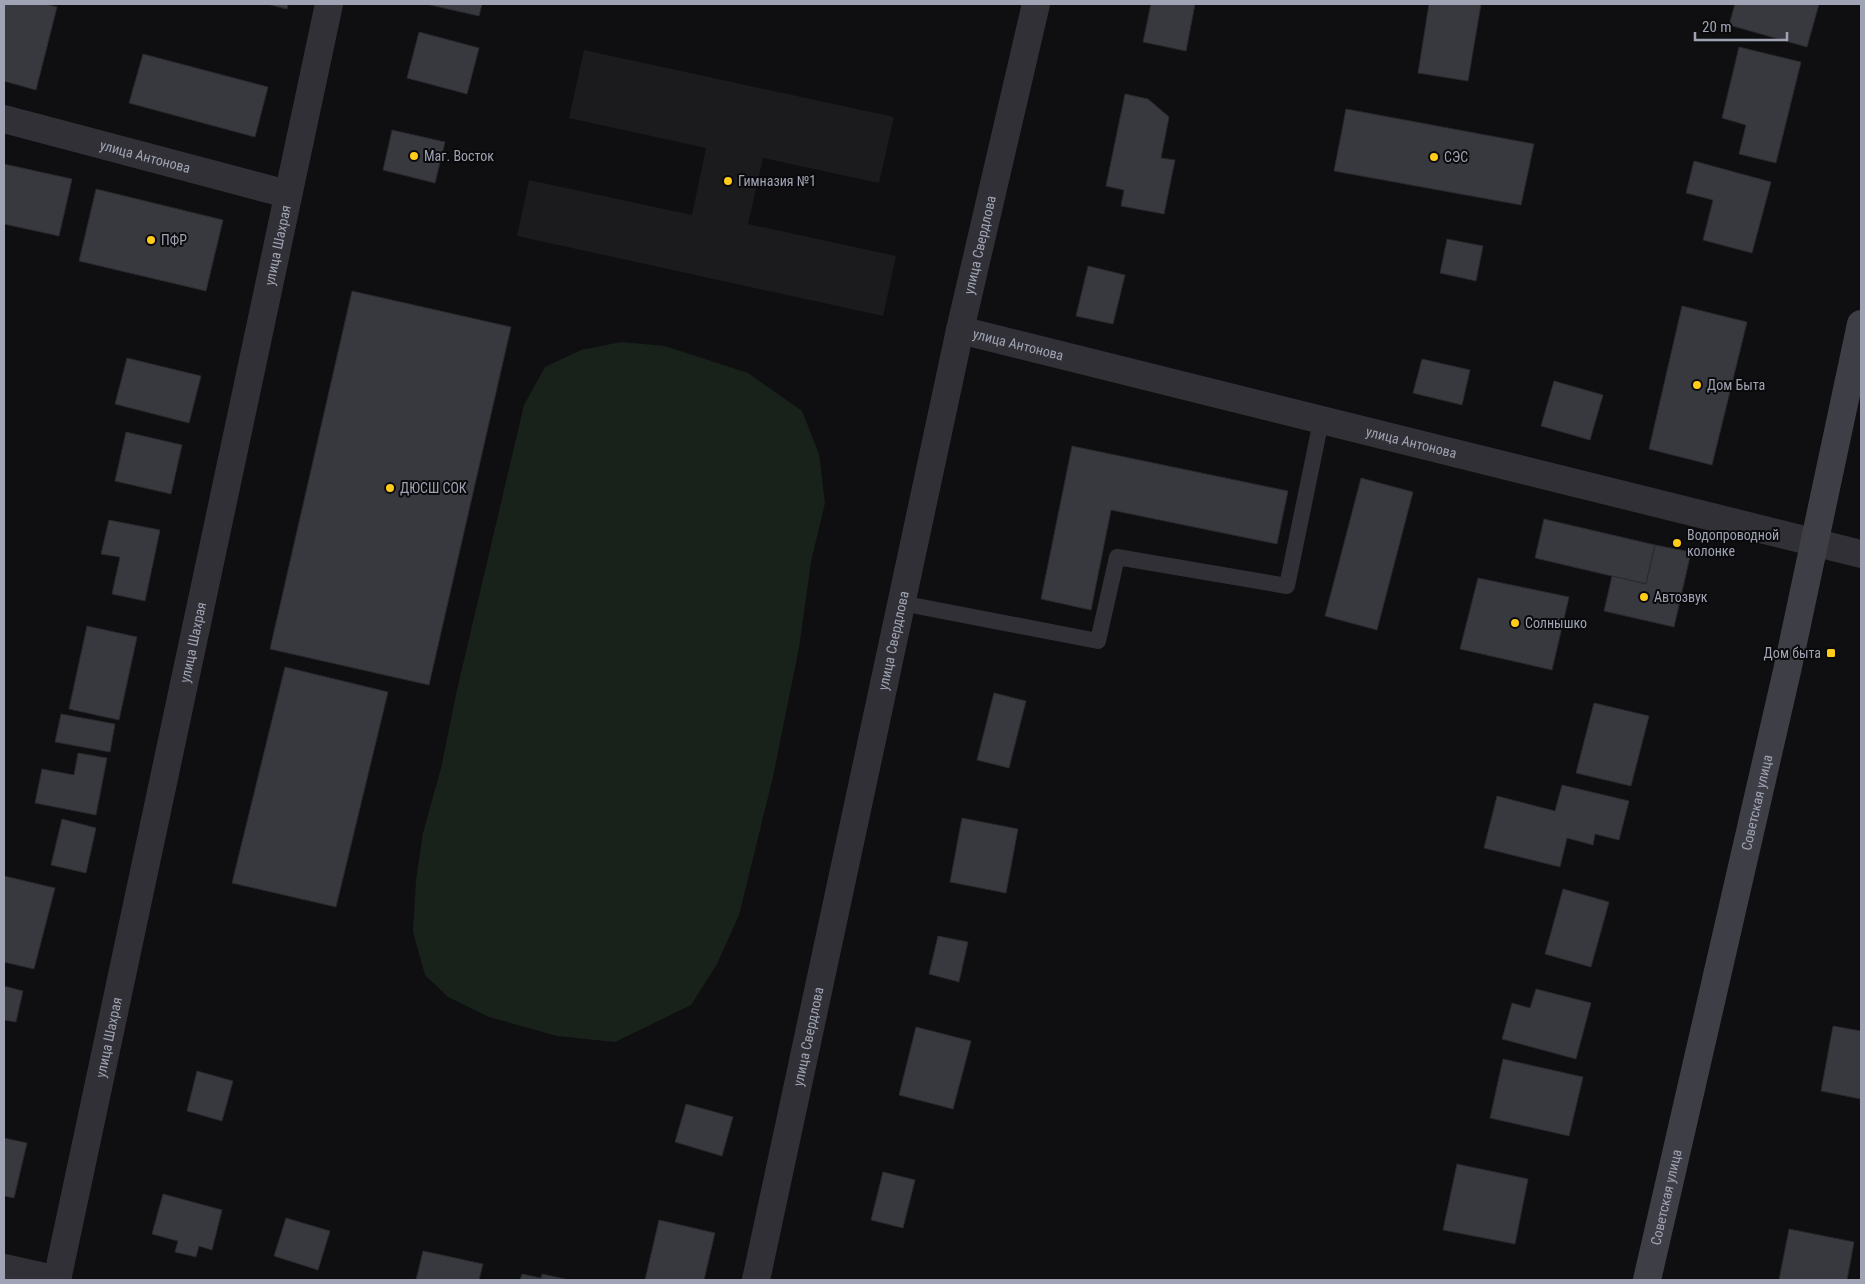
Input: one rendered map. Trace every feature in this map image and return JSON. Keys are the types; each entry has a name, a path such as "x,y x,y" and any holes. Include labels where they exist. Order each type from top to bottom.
{"main road":[{"name":"Советская улица","path":"1647,1280 1814,543 1861,324"}],"street":[{"name":"улица Шахрая","path":"57,1280 329,4"},
{"name":"улица Свердлова","path":"756,1280 960,330 1036,4"},
{"name":"улица Антонова","path":"4,119 287,194"},
{"name":"улица Антонова","path":"960,330 1861,554"},
{"path":"4,1268 57,1280"}],"lane":[{"path":"902,603 1098,641 1117,557 1287,586 1321,421"}],"shaded area":[{"name":"Гимназия №1","path":"584,50 894,117 879,183 763,158 748,224 896,256 883,316 517,236 529,180 692,215 706,148 569,118"},
{"path":"621,342 665,346 748,373 802,411 819,454 825,503 811,562 799,648 773,777 739,915 717,964 691,1005 615,1042 557,1036 489,1017 448,997 425,975 413,932 416,880 423,833 441,768 457,690 524,405 545,367 581,350"}],"building":[{"path":"4,4 45,4 57,7 36,90 4,81"},
{"path":"267,4 288,4 287,9"},
{"path":"426,4 482,4 479,16"},
{"path":"1151,4 1195,4 1186,51 1143,42"},
{"path":"1429,4 1481,4 1468,81 1418,73"},
{"path":"1735,4 1819,4 1807,47 1729,25"},
{"path":"419,32 479,48 467,94 407,78"},
{"path":"1739,47 1801,62 1776,163 1739,154 1746,125 1722,118"},
{"path":"143,54 268,87 255,137 129,103"},
{"path":"1125,94 1148,99 1169,117 1161,158 1175,160 1164,214 1121,206 1124,190 1106,186"},
{"name":"СЭС","path":"1346,109 1534,144 1521,205 1334,171"},
{"name":"Маг. Восток","path":"392,130 445,142 435,183 383,170"},
{"path":"1694,161 1771,182 1752,253 1703,240 1713,200 1686,193"},
{"path":"4,164 72,179 59,236 4,224"},
{"name":"ПФР","path":"96,189 223,220 206,291 79,261"},
{"path":"1447,239 1483,246 1476,281 1440,273"},
{"path":"1088,266 1125,275 1113,324 1076,316"},
{"name":"ДЮСШ СОК","path":"352,291 511,327 429,685 270,649"},
{"name":"Дом Быта","path":"1682,306 1747,322 1712,465 1649,449"},
{"path":"127,358 201,376 189,423 115,404"},
{"path":"1422,359 1470,370 1462,405 1413,393"},
{"path":"1554,381 1603,395 1590,440 1541,426"},
{"path":"126,432 182,445 171,494 115,481"},
{"path":"1072,446 1288,491 1277,544 1111,510 1091,610 1041,599"},
{"path":"1361,478 1413,492 1377,630 1325,616"},
{"path":"1544,519 1655,545 1646,584 1535,558"},
{"path":"109,520 160,530 145,601 112,594 120,557 101,554"},
{"name":"Автозвук","path":"1655,545 1691,552 1674,627 1604,611 1612,576 1646,584"},
{"name":"Солнышко","path":"1478,578 1569,597 1552,670 1460,649"},
{"path":"87,626 137,637 119,720 69,709"},
{"path":"285,667 388,692 336,907 232,883"},
{"path":"994,693 1026,701 1009,768 977,760"},
{"path":"1594,703 1649,716 1631,786 1576,773"},
{"path":"61,714 115,724 110,752 55,742"},
{"path":"78,753 107,758 96,815 35,803 42,769 74,775"},
{"path":"1562,785 1629,801 1619,840 1595,834 1593,845 1567,838 1560,867 1484,848 1497,796 1555,811"},
{"path":"962,818 1018,829 1006,893 950,882"},
{"path":"62,819 96,828 86,873 51,865"},
{"path":"4,876 55,888 34,969 4,962"},
{"path":"1563,889 1609,902 1591,967 1545,954"},
{"path":"938,936 968,942 959,982 929,974"},
{"path":"4,986 23,991 16,1022 4,1020"},
{"path":"1536,989 1591,1003 1576,1059 1502,1039 1512,1003 1530,1008"},
{"path":"1833,1026 1861,1031 1861,1099 1821,1091"},
{"path":"916,1027 971,1041 953,1109 899,1095"},
{"path":"1503,1059 1583,1077 1569,1136 1490,1118"},
{"path":"197,1071 233,1081 222,1121 187,1111"},
{"path":"686,1104 733,1117 722,1156 675,1142"},
{"path":"4,1138 27,1143 14,1198 4,1196"},
{"path":"1457,1164 1528,1179 1515,1244 1443,1230"},
{"path":"883,1172 915,1180 903,1228 871,1220"},
{"path":"163,1194 222,1210 212,1250 199,1246 196,1257 175,1252 178,1241 152,1234"},
{"path":"286,1218 330,1231 318,1270 274,1256"},
{"path":"659,1220 715,1233 704,1280 645,1280"},
{"path":"1789,1229 1854,1242 1847,1280 1779,1280"},
{"path":"423,1251 483,1264 479,1280 416,1280"},
{"path":"522,1274 541,1278 542,1274 570,1280 520,1280"}],"place":[{"name":"Маг. Восток","path":"414,156"},
{"name":"СЭС","path":"1434,157"},
{"name":"Гимназия №1","path":"728,181"},
{"name":"ПФР","path":"151,240"},
{"name":"Дом Быта","path":"1697,385"},
{"name":"ДЮСШ СОК","path":"390,488"},
{"name":"Водопроводной колонке","path":"1677,543"},
{"name":"Автозвук","path":"1644,597"},
{"name":"Солнышко","path":"1515,623"},
{"name":"Дом быта","path":"1831,653"}]}
